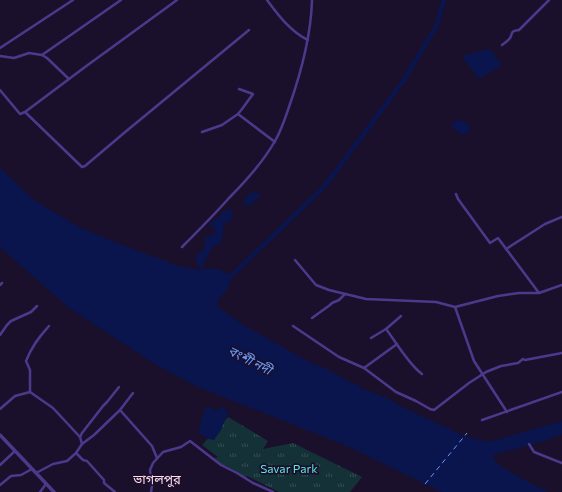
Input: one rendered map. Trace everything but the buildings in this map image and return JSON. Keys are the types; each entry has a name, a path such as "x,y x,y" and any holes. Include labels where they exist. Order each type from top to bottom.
{"street":[{"path":"0,48 73,0"},
{"path":"42,55 121,0"},
{"path":"0,90 20,114 25,112 177,0"},
{"path":"266,0 288,25 308,40"},
{"path":"182,247 236,191 256,168 275,142 281,130 303,65 312,14 312,0"},
{"path":"502,45 510,38 512,32 518,30 549,0"},
{"path":"25,112 82,167 85,166 249,30"},
{"path":"0,56 14,58 29,53 42,55 70,79"},
{"path":"202,132 222,125 238,114 253,94 239,89"},
{"path":"238,114 275,142"},
{"path":"456,194 458,199 490,243 498,238 539,293"},
{"path":"506,249 545,224 562,217"},
{"path":"295,260 316,285 366,299 436,302 455,307 498,296 519,293 539,293 562,285"},
{"path":"312,318 332,302 339,300 345,294"},
{"path":"0,335 11,321 31,312 37,306"},
{"path":"455,307 474,361 507,412"},
{"path":"371,338 386,329 401,316"},
{"path":"30,392 30,370 26,361 31,349 49,326"},
{"path":"293,326 339,357 364,368 396,392 434,410 486,372 501,366 518,363 523,359 525,360 562,353"},
{"path":"386,329 418,371 422,374"},
{"path":"364,368 397,344"},
{"path":"80,437 102,406 107,402 118,387"},
{"path":"0,409 16,396 30,392 53,408 80,437 82,444"},
{"path":"482,420 562,392"},
{"path":"36,473 53,464 67,461 76,453 82,444 94,435 120,410 133,393"},
{"path":"120,410 152,446 157,458"},
{"path":"1,438 54,492"},
{"path":"151,492 152,486 150,470 153,463 163,452 181,446 190,441 221,465 253,483 273,492"},
{"path":"529,444 534,452 562,464"},
{"path":"0,465 15,452"},
{"path":"76,453 83,460 87,461 104,480 104,483 115,492"},
{"path":"0,485 11,476 21,475 32,469"},
{"path":"40,492 46,484"}],"green space":[{"name":"Savar Park","path":"228,417 268,441 263,449 293,443 362,477 350,492 279,492 247,476 245,478 234,470 212,459 218,457 202,445"}],"water":[{"path":"490,49 502,65 479,79 462,56"},
{"path":"456,120 466,122 471,130 462,135 451,126"},
{"name":"বংশী নদী","path":"0,168 34,200 77,226 178,266 200,270 195,256 205,248 205,238 215,233 215,228 208,224 214,221 224,211 231,209 233,216 228,223 224,223 221,242 212,248 201,269 220,270 227,273 231,277 229,286 217,304 218,307 242,324 302,358 327,369 363,389 385,397 406,409 467,437 489,442 562,421 562,434 544,441 493,455 495,461 500,466 548,492 442,492 345,445 198,387 158,366 69,308 0,247"},
{"path":"251,192 262,195 249,206 242,203"},
{"path":"210,407 216,411 222,407 228,413 228,417 214,440 209,439 199,433 200,423 206,408"}],"waterway":[{"path":"227,280 324,187 404,80 437,25 444,0"}],"ferry route":[{"path":"425,484 467,433"}],"district":[{"name":"ভাগলপুর","path":"157,479"}]}
